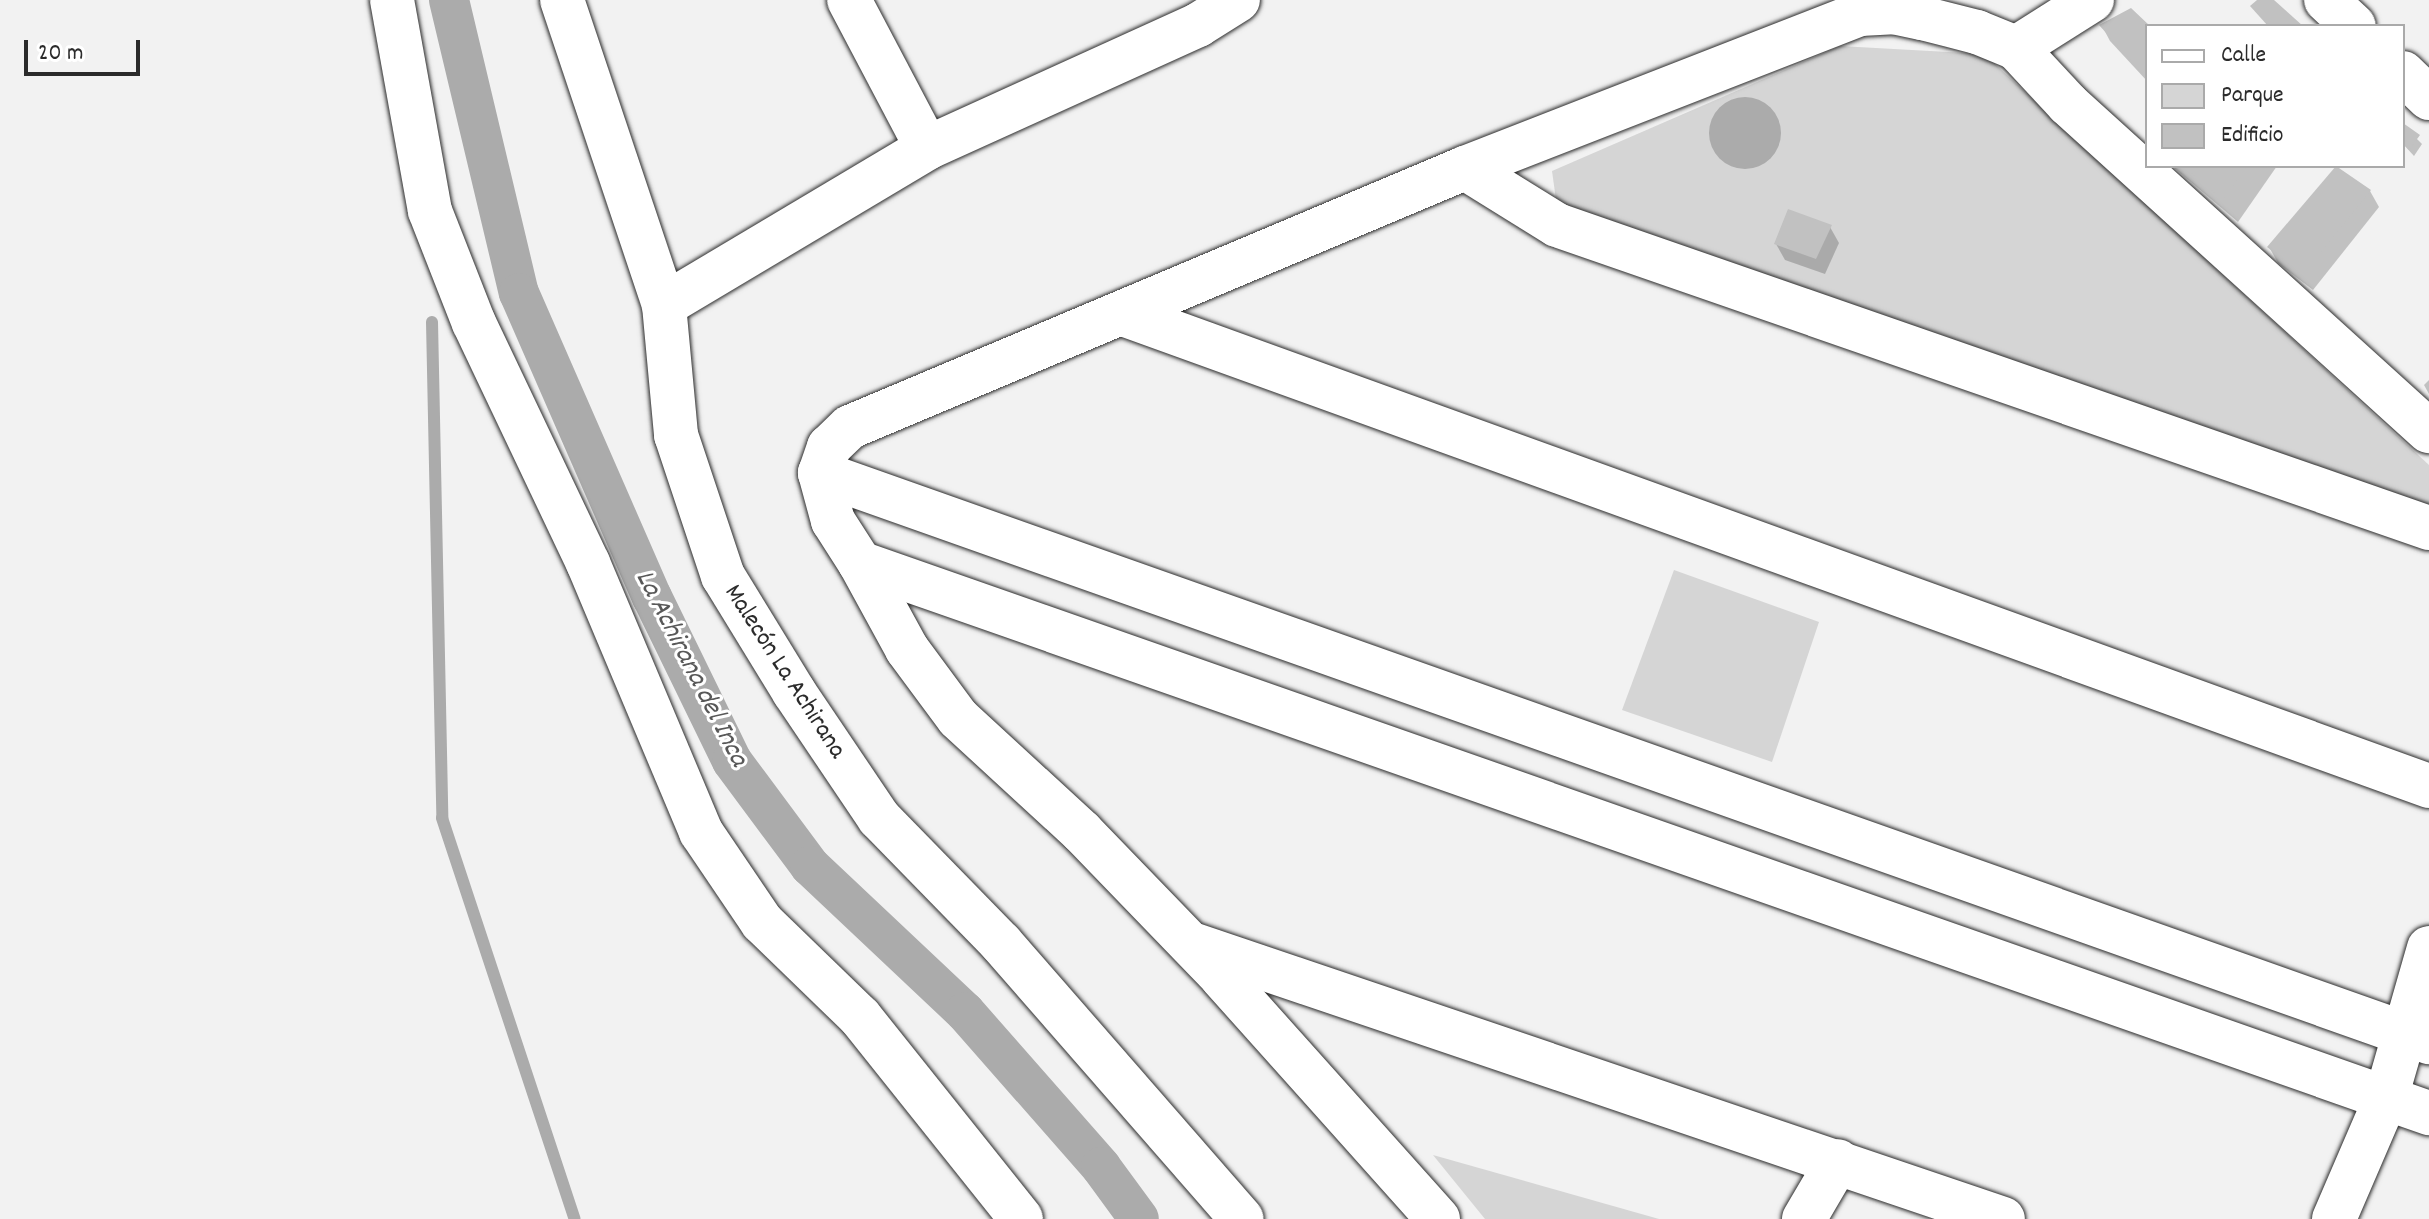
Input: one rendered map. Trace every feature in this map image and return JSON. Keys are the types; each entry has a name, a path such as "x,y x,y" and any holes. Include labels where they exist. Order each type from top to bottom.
{"street":[{"path":"392,0 430,211 474,323 588,563 701,832 762,922 860,1017 1021,1219"},
{"name":"Malecón La Achirana","path":"562,0 664,305 676,435 723,576 794,692 879,818 1001,943 1242,1219"},
{"path":"849,0 927,148"},
{"path":"664,305 927,148 1192,12 1238,0"},
{"path":"2016,48 2092,0"},
{"path":"2326,0 2352,24"},
{"path":"1438,1219 1222,977 1082,832 958,718 907,649 833,521 820,473 829,447 850,427 1465,168 1860,14 1893,12 1977,32 2016,48 2068,104 2429,431"},
{"path":"2405,75 2429,98"},
{"path":"1465,168 1557,225 2429,528"},
{"path":"1123,314 2429,786"},
{"path":"820,473 2417,1038"},
{"path":"860,563 2429,1113"},
{"path":"1185,942 2003,1219"},
{"path":"2334,1219 2386,1098 2417,1038 2429,948"},
{"path":"1804,1219 1838,1161"}],"green space":[{"path":"1840,46 1984,54 2429,465 2429,516 1557,207 1552,171"},
{"path":"1674,570 1819,622 1772,762 1622,710"},
{"path":"1433,1155 1659,1219 1485,1219"}],"shaded area":[{"path":"1745,97 1765,103 1775,113 1781,133 1775,153 1765,163 1745,169 1725,163 1715,153 1709,133 1715,113 1725,103"}],"building":[{"path":"2257,0 2274,0 2301,24 2266,24 2250,6"},
{"path":"2131,8 2148,24 2145,24 2145,69 2142,73 2099,25"},
{"path":"2405,124 2420,135 2409,150 2405,145"},
{"path":"2185,168 2246,168 2223,200"},
{"path":"2334,168 2371,190 2303,275 2267,247"},
{"path":"1788,209 1832,225 1816,259 1774,244"}],"waterway":[{"name":"La Achirana del Inca","path":"449,0 519,293 652,597 732,761 810,866 965,1012 1101,1167 1139,1219"},
{"path":"432,322 442,818 575,1219"}]}
